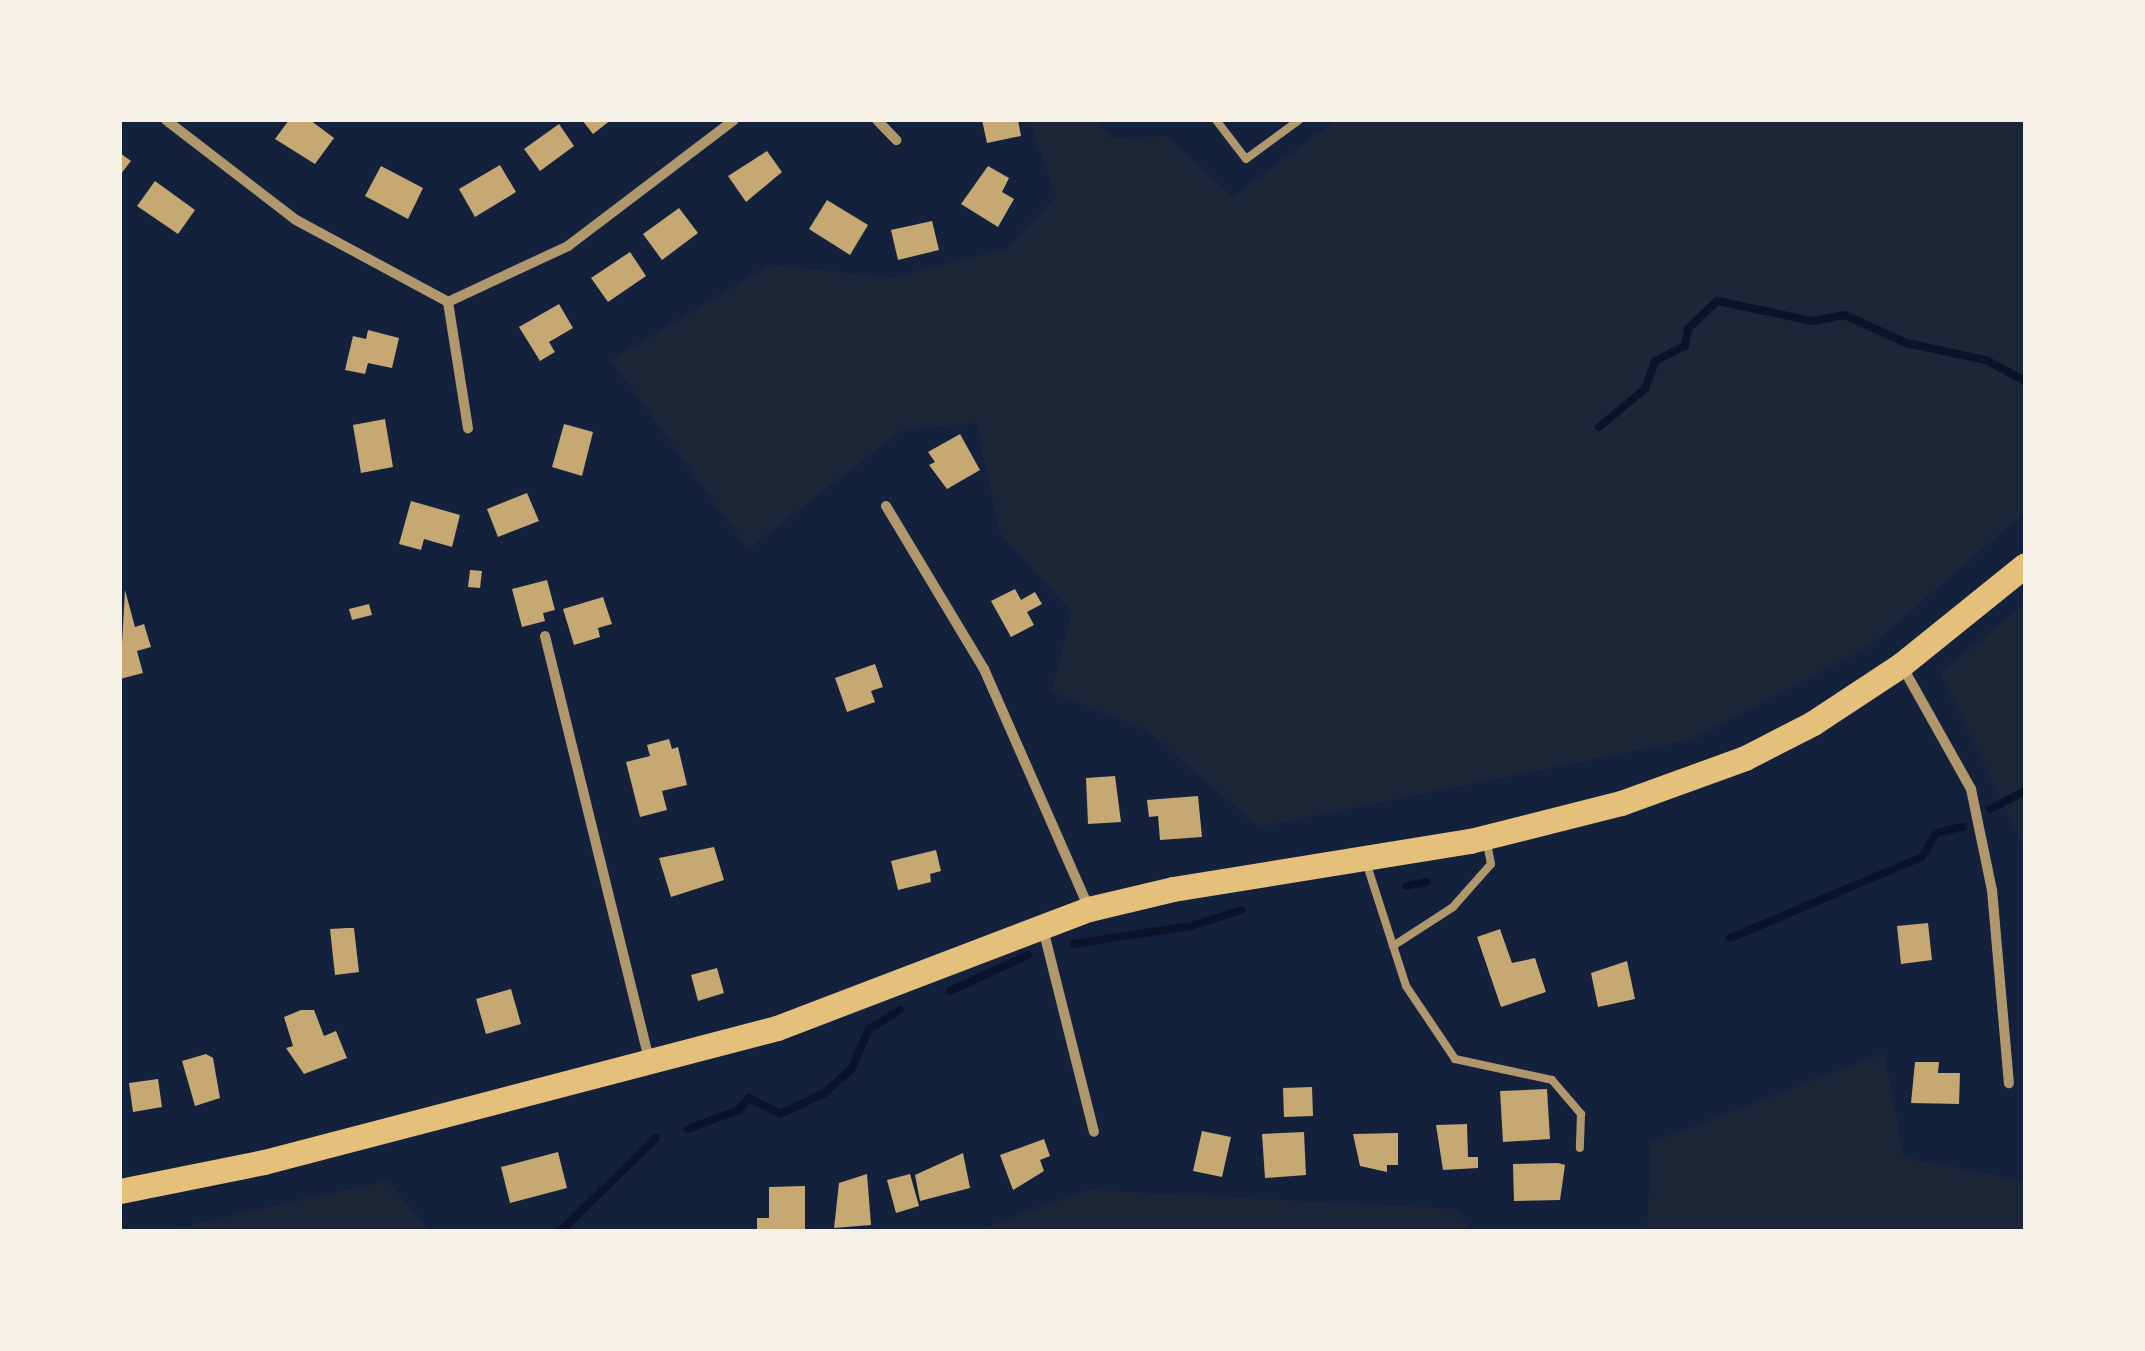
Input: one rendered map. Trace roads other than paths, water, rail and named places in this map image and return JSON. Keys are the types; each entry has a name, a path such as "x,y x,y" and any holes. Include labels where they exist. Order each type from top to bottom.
{"main road":[{"path":"120,1191 264,1162 777,1028 1089,909 1173,888 1486,837 1620,803 1745,758 1901,665 2025,565"}],"street":[{"path":"166,120 296,220 448,302"},
{"path":"448,302 568,246 734,120"},
{"path":"877,120 896,140"},
{"path":"448,302 468,428"},
{"path":"886,506 984,669 1089,909"},
{"path":"545,636 650,1064"},
{"path":"1901,665 1971,789 1992,890 2010,1083"},
{"path":"1042,924 1094,1132"}],"lane":[{"path":"1216,120 1246,159 1299,120"},
{"path":"1393,946 1453,907 1491,864 1486,837"},
{"path":"1364,858 1406,986 1455,1059 1552,1080 1581,1114 1580,1148"}],"waterway":[{"path":"1599,427 1645,389 1655,361 1685,346 1688,329 1717,301 1813,321 1845,315 1906,343 1986,360 2025,381"},
{"path":"1990,809 2025,791"},
{"path":"1730,938 1922,857 1936,833 1963,827"},
{"path":"1406,886 1427,882"},
{"path":"1073,944 1191,926 1242,910"},
{"path":"950,991 1028,955"},
{"path":"688,1129 738,1110 749,1098 780,1114 823,1094 851,1070 869,1029 900,1010"},
{"path":"561,1231 656,1138"}]}
